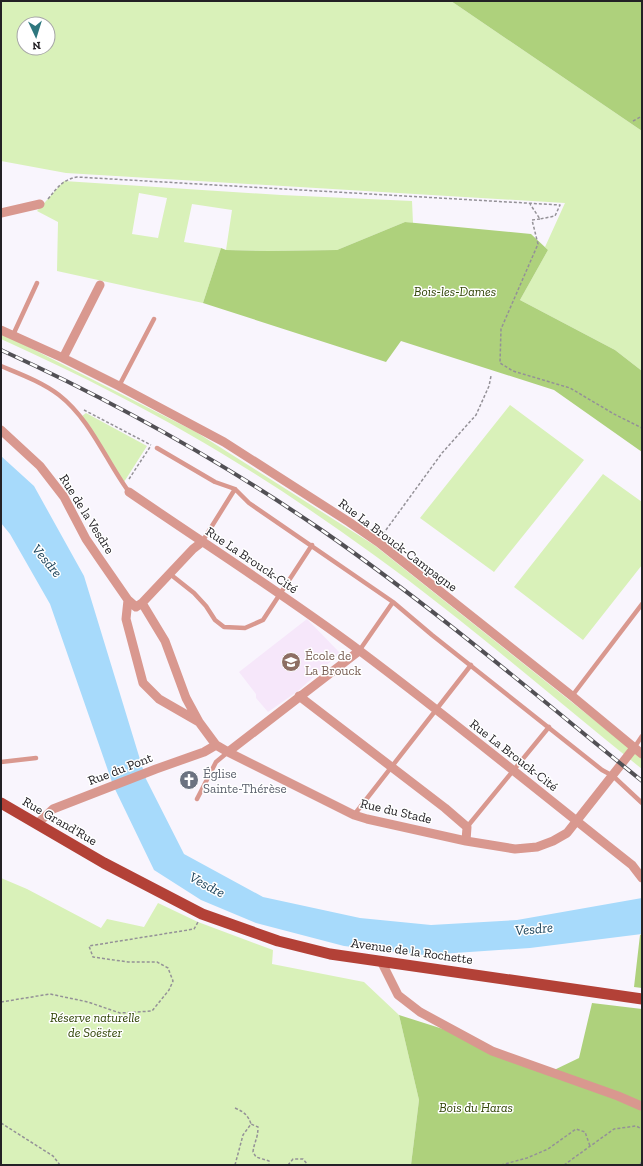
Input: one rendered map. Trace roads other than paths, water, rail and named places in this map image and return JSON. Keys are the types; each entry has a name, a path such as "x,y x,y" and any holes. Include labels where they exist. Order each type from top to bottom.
{"main road":[{"name":"Rue Grand'Rue","path":"1,803 104,863 186,905"},
{"name":"Avenue de la Rochette","path":"186,905 202,914 278,941 330,954 642,999"}],"street":[{"path":"1,213 40,204"},
{"path":"63,358 100,285"},
{"name":"Rue La Brouck-Campagne","path":"1,330 63,358 119,386 224,442 349,522 378,542 572,696 642,754"},
{"name":"Rue de la Vesdre","path":"1,430 40,466 64,497 86,540 128,600"},
{"name":"Rue La Brouck-Cité","path":"129,492 279,594 359,651 437,710 632,865 642,878"},
{"path":"128,600 136,607 142,603 193,549 202,542"},
{"path":"128,600 126,619 143,683 159,699 199,722"},
{"path":"142,603 165,641 186,698 199,722 216,745"},
{"path":"228,752 359,651"},
{"path":"299,696 445,808 467,827 466,840"},
{"name":"Rue du Stade","path":"216,745 354,815 466,840 515,849 536,847 553,841 566,833 576,821"},
{"name":"Rue du Pont","path":"37,824 53,809 204,752 216,745"},
{"path":"576,821 634,748"},
{"path":"381,961 398,995 420,1012 492,1051 618,1096 641,1106"}],"lane":[{"path":"13,335 37,283"},
{"path":"119,386 154,318"},
{"path":"1,366 50,390 70,406 102,448 129,492"},
{"path":"157,448 215,482 235,489 249,503 393,602 432,635 602,770 613,776 642,803"},
{"path":"202,542 235,489"},
{"path":"170,574 194,593 206,606 215,620 224,627 245,628 262,620 312,545"},
{"path":"359,651 393,602"},
{"path":"572,696 642,604"},
{"path":"354,815 471,665"},
{"path":"467,827 549,727"},
{"path":"634,748 642,736"},
{"path":"198,799 216,762 228,752"},
{"path":"1,762 36,758"}],"water":[{"name":"Vesdre","path":"1,456 34,486 84,576 146,779 184,854 263,897 360,918 431,925 517,920 642,898 642,934 530,948 425,955 344,946 256,923 201,900 154,870 113,785 50,604 10,534 1,523"}],"railway":[{"path":"1,350 84,390 166,433 245,480 323,531 364,560 445,622 642,781"}],"place":[{"name":"École de La Brouck","path":"291,662"},
{"name":"Église Sainte-Thérèse","path":"189,780"}],"park label":[{"name":"Bois-les-Dames","path":"455,291"},
{"name":"Réserve naturelle de Soëster","path":"95,1024"},
{"name":"Bois du Haras","path":"476,1107"}]}
